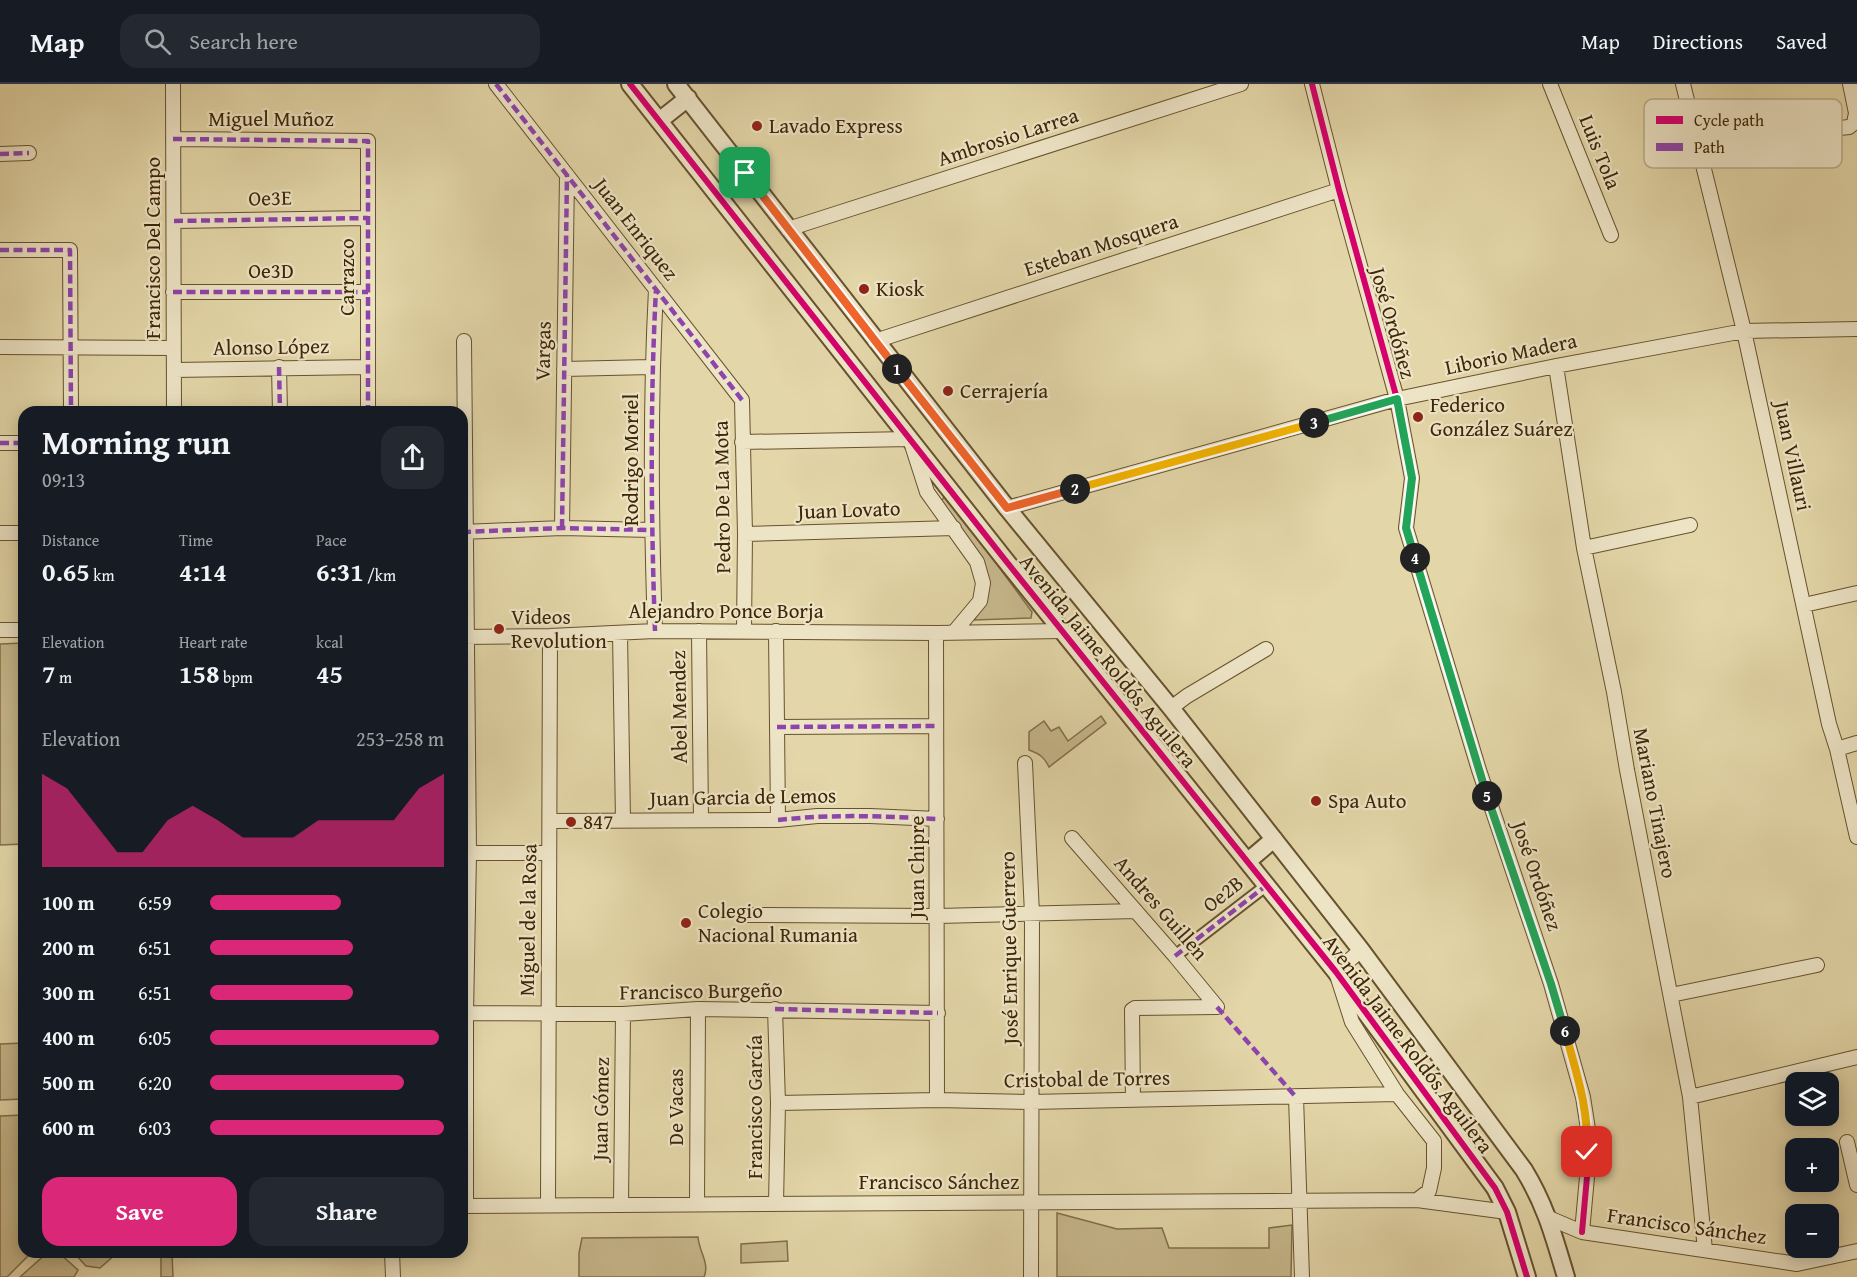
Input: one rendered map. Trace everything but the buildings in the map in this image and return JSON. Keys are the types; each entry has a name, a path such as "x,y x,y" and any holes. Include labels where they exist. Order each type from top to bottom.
{"street":[{"name":"Francisco Del Campo","path":"173,84 174,406"},
{"name":"Juan Enriquez","path":"496,84 742,400"},
{"name":"Avenida Jaime Roldós Aguilera","path":"630,84 1062,631 1336,972 1495,1188 1507,1212 1527,1277"},
{"name":"Avenida Jaime Roldós Aguilera","path":"676,84 1007,508 1171,708 1361,950 1524,1170 1549,1218 1566,1277"},
{"name":"Ambrosio Larrea","path":"788,229 1241,84"},
{"name":"José Ordóñez","path":"1312,84 1397,399 1412,478 1406,528 1479,770 1551,984 1583,1097 1588,1129 1582,1232"},
{"name":"Luis Tola","path":"1550,84 1611,236"},
{"name":"Juan Villauri","path":"1683,84 1687,99"},
{"path":"1842,128 1849,127 1854,123 1856,113 1850,84"},
{"path":"659,121 688,98"},
{"name":"Miguel Muñoz","path":"173,139 368,141"},
{"name":"Carrazco","path":"368,141 368,406"},
{"path":"0,154 29,153"},
{"name":"Juan Villauri","path":"1704,168 1744,331 1829,724 1857,837"},
{"name":"Vargas","path":"562,528 567,175"},
{"name":"Esteban Mosquera","path":"875,341 1339,190"},
{"name":"Oe3E","path":"174,221 368,218"},
{"path":"0,250 70,250 71,406"},
{"name":"Rodrigo Moriel","path":"655,631 651,367 656,289"},
{"name":"Oe3D","path":"173,292 368,292"},
{"name":"Liborio Madera","path":"1007,508 1397,399 1556,366 1744,331 1857,329"},
{"path":"464,341 464,406"},
{"path":"0,347 174,348"},
{"name":"Mariano Tinajero","path":"1556,366 1584,548 1614,692 1690,1097 1705,1250"},
{"path":"279,367 280,406"},
{"name":"Alonso López","path":"174,370 368,367"},
{"path":"564,369 651,367"},
{"name":"Pedro De La Mota","path":"742,400 745,534 744,631"},
{"path":"742,442 910,439 927,492 977,562 983,583 980,601 955,631"},
{"path":"0,443 18,443"},
{"path":"1584,548 1690,525"},
{"path":"468,532 562,528 652,530"},
{"name":"Juan Lovato","path":"745,534 954,528"},
{"path":"0,533 18,533"},
{"path":"1804,605 1857,593"},
{"path":"0,630 18,630"},
{"name":"Alejandro Ponce Borja","path":"468,637 655,631 936,633 1062,631"},
{"name":"Abel Mendez","path":"699,631 701,820"},
{"path":"776,631 778,820"},
{"path":"620,633 623,820"},
{"name":"Juan Chipre","path":"936,633 937,1100"},
{"name":"Miguel de la Rosa","path":"548,1205 550,636"},
{"path":"1171,708 1266,649"},
{"path":"777,728 936,726"},
{"path":"1837,749 1857,743"},
{"name":"José Enrique Guerrero","path":"1024,763 1032,914 1031,1277"},
{"name":"Juan Garcia de Lemos","path":"550,821 778,820 828,816 938,819"},
{"name":"Andres Guillen","path":"1072,838 1217,1007 1135,1008 1132,1010 1133,1099"},
{"path":"1248,861 1274,839"},
{"path":"468,853 549,853"},
{"name":"Oe2B","path":"1175,956 1267,885"},
{"path":"745,915 938,916 1136,911"},
{"path":"1361,950 1336,972 1352,1022 1397,1094 1434,1141 1434,1168 1429,1191 1417,1200"},
{"path":"1671,995 1817,965"},
{"name":"Francisco Burgeño","path":"468,1013 623,1014 698,1009 938,1013"},
{"name":"De Vacas","path":"697,1204 698,1009"},
{"name":"Francisco García","path":"775,1009 778,1103 776,1204"},
{"name":"Juan Gómez","path":"621,1205 623,1014"},
{"path":"1690,1097 1857,1057"},
{"name":"Cristobal de Torres","path":"778,1103 937,1100 1031,1102 1397,1094"},
{"path":"1296,1097 1302,1277"},
{"path":"1847,1142 1857,1185"},
{"name":"Francisco Sánchez","path":"468,1206 1417,1200 1507,1212"},
{"name":"Francisco Sánchez","path":"1549,1218 1582,1232 1797,1264 1857,1251"},
{"path":"392,1258 393,1277"}],"shaded area":[{"path":"946,495 1032,612 1031,618 974,620 986,603 989,584 941,501"},
{"path":"18,643 18,844 0,845 0,644"},
{"path":"1101,716 1106,723 1049,767 1041,756 1029,750 1029,732 1044,721 1051,731 1059,727 1068,741"},
{"path":"18,1043 18,1099 0,1100 0,1044"},
{"path":"18,1115 18,1258 26,1258 7,1277 0,1277 0,1116"},
{"path":"1057,1213 1117,1229 1162,1228 1169,1248 1269,1248 1269,1228 1292,1225 1291,1277 1057,1277"},
{"path":"698,1237 706,1267 704,1277 579,1277 579,1253 582,1238"},
{"path":"787,1241 788,1261 741,1263 741,1244"},
{"path":"41,1258 65,1258 78,1270 74,1277 20,1277"},
{"path":"79,1258 111,1258 100,1268 86,1266"},
{"path":"161,1258 172,1258 173,1277 161,1277"}],"marked path":[{"path":"496,84 742,400"},
{"path":"173,139 368,141 368,406"},
{"path":"0,154 29,153"},
{"path":"562,528 567,175"},
{"path":"174,221 368,218"},
{"path":"0,250 70,250 71,406"},
{"path":"655,631 652,460 656,289"},
{"path":"173,292 368,292"},
{"path":"279,367 280,406"},
{"path":"0,443 18,443"},
{"path":"468,532 562,528 652,530"},
{"path":"777,727 936,726"},
{"path":"778,820 858,816 937,819"},
{"path":"1175,956 1267,885"},
{"path":"1217,1007 1296,1097"},
{"path":"775,1009 938,1013"}],"cycle path":[{"path":"630,84 1002,556 1336,972 1495,1188 1507,1212 1527,1277"},
{"path":"1312,84 1397,399 1412,478 1406,528 1479,770 1551,984 1583,1097 1588,1129 1582,1232"}],"place":[{"name":"Lavado Express","path":"757,126"},
{"name":"Kiosk","path":"864,289"},
{"name":"Cerrajería","path":"948,391"},
{"name":"Federico González Suárez","path":"1418,417"},
{"name":"Videos Revolution","path":"499,629"},
{"name":"Spa Auto","path":"1316,801"},
{"name":"847","path":"571,822"},
{"name":"Colegio Nacional Rumania","path":"686,923"}],"route":[{"path":"745,173 1007,508 1397,399 1412,478 1406,528 1479,770 1551,984 1583,1097 1588,1129 1587,1152"}]}
